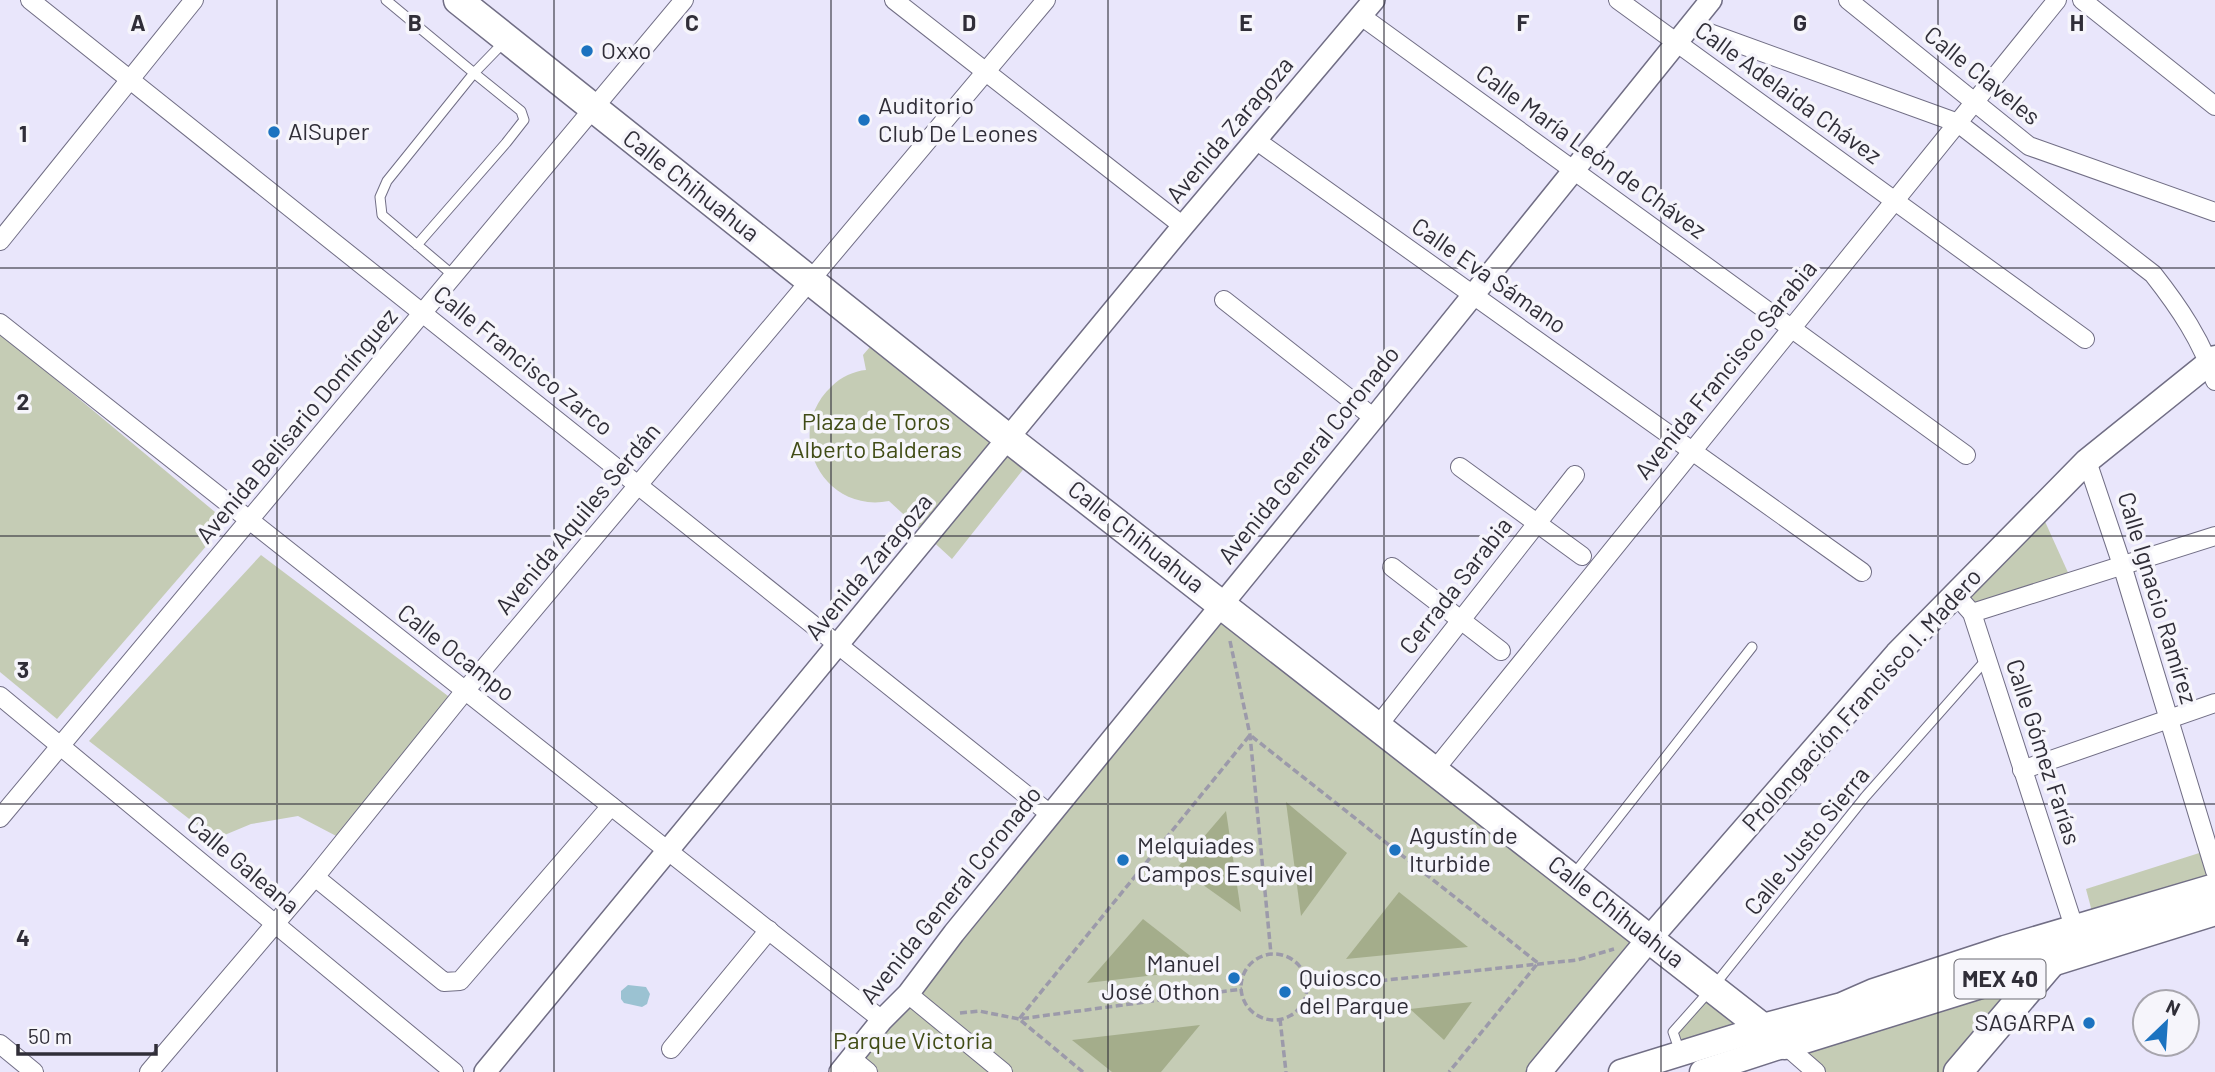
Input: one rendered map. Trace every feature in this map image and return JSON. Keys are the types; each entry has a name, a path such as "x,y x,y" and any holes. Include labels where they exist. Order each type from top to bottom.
{"main road":[{"name":"Calle Chihuahua","path":"458,0 1010,439 1785,1045"},
{"name":"Prolongación Francisco I. Madero","path":"1539,1072 1650,938 1897,654 2087,461 2213,367"},
{"name":"MEX 40","path":"1621,1072 1763,1028 1842,1007 1887,989 2215,888"},
{"name":"MEX 40","path":"1702,1072 2215,911"},
{"path":"1958,1072 2052,963 2058,948 2075,930"},
{"path":"1718,991 1764,1012 1777,1014 1824,1004 1842,1007"}],"street":[{"name":"Calle Francisco Zarco","path":"30,0 1050,814"},
{"path":"0,241 194,0"},
{"name":"Avenida Belisario Domínguez","path":"0,818 684,0"},
{"path":"894,0 1183,226"},
{"name":"Avenida Aquiles Serdán","path":"149,1072 315,877 464,692 1046,0"},
{"name":"Calle Adelaida Chávez","path":"1618,0 2085,339"},
{"name":"Avenida General Coronado","path":"846,1065 882,1020 908,994 1050,814 1711,0"},
{"name":"Calle Claveles","path":"1848,0 2029,146 2215,212"},
{"name":"Avenida Francisco Sarabia","path":"1433,772 2057,0"},
{"path":"2082,0 2215,106"},
{"name":"Avenida Zaragoza","path":"485,1072 1010,439 1183,226 1368,8"},
{"name":"Calle María León de Chávez","path":"1368,8 1574,170 1966,455"},
{"path":"1690,26 1958,123 2153,274 2176,303 2213,367"},
{"name":"Calle Eva Sámano","path":"1257,141 1862,572"},
{"path":"1224,300 1374,418"},
{"name":"Calle Ocampo","path":"0,323 882,1020"},
{"name":"Calle Ignacio Ramírez","path":"2087,461 2122,565 2215,871"},
{"path":"1460,467 1582,556"},
{"name":"Cerrada Sarabia","path":"1377,727 1575,475"},
{"path":"1972,612 2215,536"},
{"path":"1392,567 1501,651"},
{"name":"Calle Gómez Farías","path":"1955,594 1972,612 2075,930"},
{"name":"Calle Galeana","path":"0,696 454,1072"},
{"path":"2022,770 2215,703"},
{"path":"315,877 444,982 460,981 611,806"},
{"path":"671,1049 769,930"},
{"path":"908,994 1003,1072"},
{"path":"0,1044 34,1072"},
{"name":"Calle Chihuahua","path":"1785,1045 1816,1072"},
{"path":"846,1065 868,1072"}],"lane":[{"path":"386,0 522,111 524,120 417,245"},
{"path":"454,276 382,215 380,197 387,181 474,73 506,39"},
{"path":"1571,878 1752,647"},
{"name":"Calle Justo Sierra","path":"1681,1053 1673,1032 1718,991 1865,797 1987,659"}],"path":[{"path":"1238,682 1250,734 1271,954"},
{"path":"1250,734 1538,963"},
{"path":"1019,1019 1250,734"},
{"path":"1307,985 1358,983 1577,960 1650,938"},
{"path":"1271,954 1291,959 1300,966 1307,985 1307,995 1297,1011 1280,1019 1254,1013 1248,1006 1242,980 1250,964 1271,954"},
{"path":"1449,1072 1538,963"},
{"path":"979,1011 1019,1019 1242,989"},
{"path":"1019,1019 1083,1072"},
{"path":"1280,1019 1286,1072"}],"green space":[{"name":"Plaza de Toros Alberto Balderas","path":"887,327 1041,447 952,559 889,501 865,502 845,495 828,482 817,466 810,446 810,425 817,405 839,380 866,370 863,355"},
{"path":"0,333 227,522 57,719 0,672"},
{"path":"2038,506 2075,588 1978,621 1953,592"},
{"path":"261,555 456,702 342,839 298,816 251,824 215,839 89,741"},
{"name":"Parque Victoria","path":"1227,604 1656,945 1546,1072 1004,1072 910,995"},
{"path":"1286,802 1347,853 1301,916"},
{"path":"1226,811 1241,912 1178,867"},
{"path":"2215,848 2215,885 2095,923 2086,889"},
{"path":"1399,892 1468,947 1346,959"},
{"path":"1143,919 1207,969 1087,983"},
{"path":"2052,963 1956,1072 1819,1072 1789,1047"},
{"path":"1714,993 1761,1032 1685,1057 1678,1032"},
{"name":"Parque Victoria","path":"909,997 999,1072 870,1072 857,1062"},
{"path":"1472,1002 1444,1040 1410,1009"},
{"path":"1200,1025 1161,1072 1112,1072 1072,1040"}],"water":[{"path":"628,985 646,987 650,994 647,1004 642,1007 624,1003 621,991"}],"place":[{"name":"Oxxo","path":"587,51"},
{"name":"Auditorio Club De Leones","path":"864,120"},
{"name":"AlSuper","path":"274,132"},
{"name":"Agustín de Iturbide","path":"1395,850"},
{"name":"Melquiades Campos Esquivel","path":"1123,860"},
{"name":"Manuel José Othon","path":"1234,978"},
{"name":"Quiosco del Parque","path":"1285,992"},
{"name":"SAGARPA","path":"2089,1023"}]}
